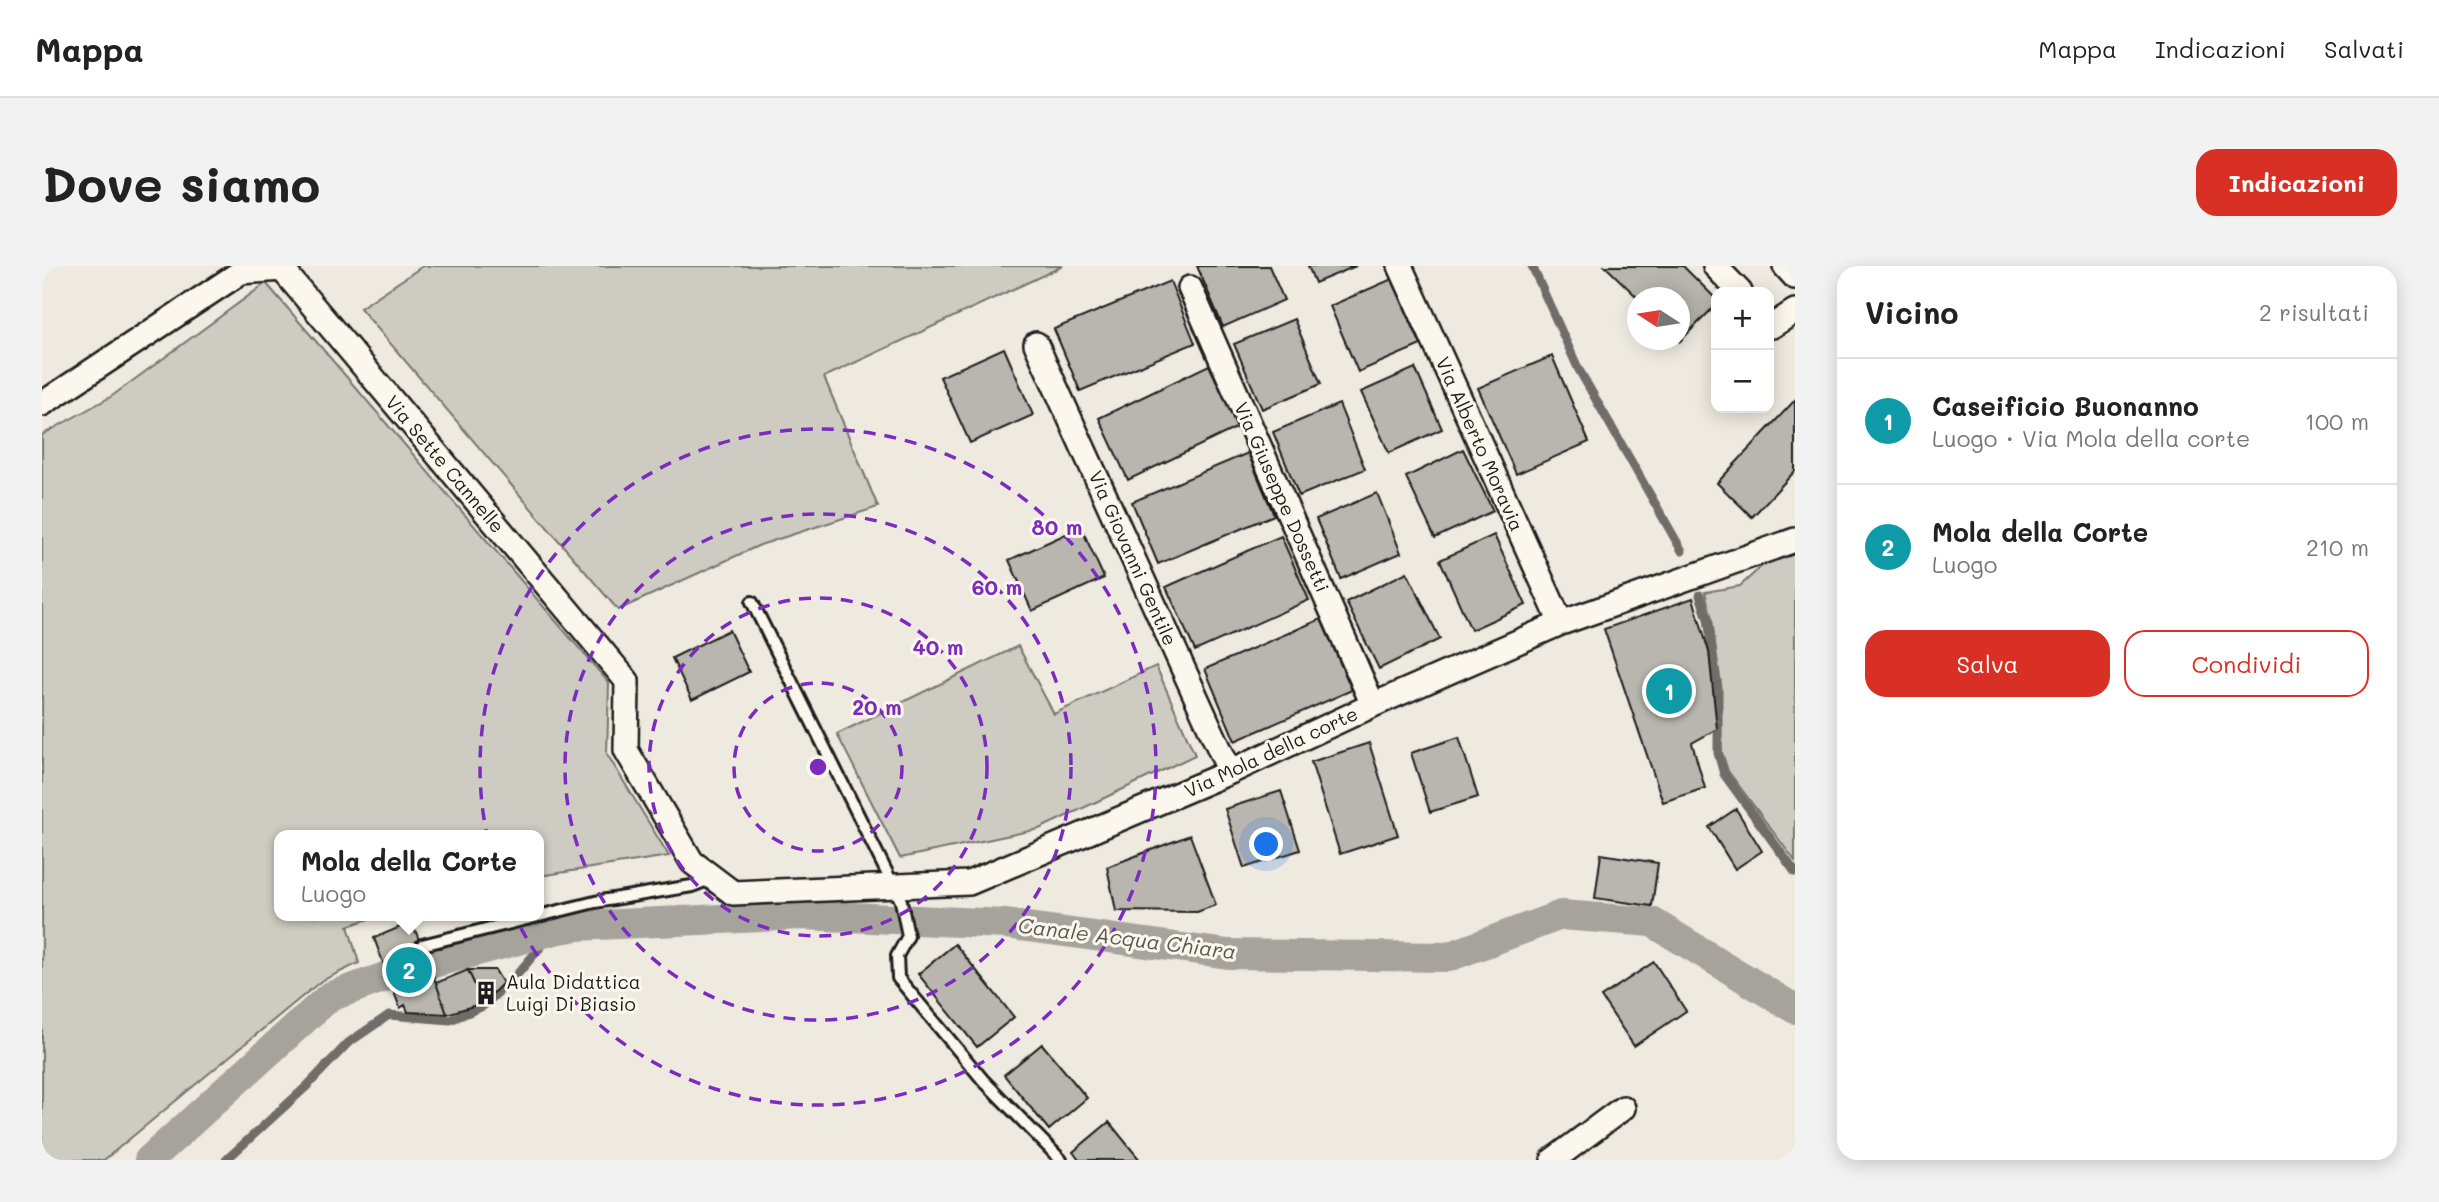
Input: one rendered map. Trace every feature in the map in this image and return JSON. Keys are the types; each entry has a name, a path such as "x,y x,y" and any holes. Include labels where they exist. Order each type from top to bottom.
{"street":[{"name":"Via Alberto Moravia","path":"1400,266 1561,623"},
{"path":"1715,266 1735,287"},
{"path":"1785,266 1795,277"},
{"name":"Via Sette Cannelle","path":"42,404 241,272 282,269 627,681 626,750 692,862 733,893"},
{"name":"Via Giuseppe Dossetti","path":"1190,288 1373,705"},
{"path":"1774,325 1795,311"},
{"name":"Via Giovanni Gentile","path":"1036,344 1230,772"},
{"name":"Via Mola della corte","path":"733,893 897,894 969,883 1230,772 1373,705 1561,623 1795,540"},
{"path":"1553,1160 1623,1108"}],"lane":[{"path":"752,602 897,894 908,936 897,956 898,978 983,1080 1061,1160"},
{"path":"544,915 595,902 692,886 712,878"},
{"path":"422,945 519,921"}],"shaded area":[{"path":"423,266 1063,266 824,377 878,507 760,545 618,610 360,308"},
{"path":"266,283 609,683 607,754 669,856 544,875 544,830 274,830 274,921 362,921 348,926 359,963 321,981 104,1160 42,1160 42,435 112,396"},
{"path":"1795,553 1795,861 1728,771 1722,752 1720,687 1712,619 1705,592 1740,586 1763,565"},
{"path":"1018,646 1054,714 1156,666 1195,755 1039,829 900,858 837,734"}],"building":[{"path":"1197,266 1269,266 1284,300 1223,327"},
{"path":"1308,266 1356,266 1315,283"},
{"path":"1605,266 1683,266 1711,294 1711,310 1690,331 1690,287 1627,287"},
{"path":"1392,279 1421,345 1358,372 1330,306"},
{"path":"1170,281 1195,343 1080,391 1054,329"},
{"path":"1294,319 1321,384 1262,409 1234,344"},
{"path":"1004,348 1033,415 970,443 940,377"},
{"path":"1552,356 1589,442 1516,474 1478,388"},
{"path":"1209,365 1238,427 1128,480 1099,418"},
{"path":"1415,368 1442,429 1389,453 1361,392"},
{"path":"1795,400 1795,471 1752,517 1717,483"},
{"path":"1339,404 1365,469 1299,496 1273,432"},
{"path":"1463,449 1493,511 1435,538 1406,477"},
{"path":"1248,453 1274,515 1158,564 1132,502"},
{"path":"1377,493 1401,553 1341,579 1316,519"},
{"path":"1081,527 1104,578 1032,611 1009,560"},
{"path":"1494,535 1526,605 1471,630 1440,560"},
{"path":"1281,536 1309,600 1195,651 1166,587"},
{"path":"1407,572 1440,639 1379,669 1346,602"},
{"path":"1693,598 1709,652 1717,729 1692,743 1705,788 1663,802 1604,629"},
{"path":"1321,619 1352,690 1235,741 1205,669"},
{"path":"729,630 749,672 692,700 672,658"},
{"path":"1459,737 1478,797 1430,812 1411,753"},
{"path":"1369,743 1398,835 1340,854 1311,762"},
{"path":"1281,791 1300,850 1244,868 1225,809"},
{"path":"1736,809 1762,851 1735,869 1709,827"},
{"path":"1190,835 1216,905 1197,912 1116,911 1107,867"},
{"path":"1601,854 1658,863 1652,906 1595,898"},
{"path":"412,922 447,1014 408,1012 405,1005 400,1008 374,938"},
{"path":"955,944 1014,1017 977,1047 918,974"},
{"path":"1654,962 1686,1011 1634,1046 1601,997"},
{"path":"468,970 483,1003 447,1014 436,983"},
{"name":"Aula Didattica Luigi Di Biasio","path":"468,970 495,970 503,983 483,1003"},
{"path":"1042,1044 1087,1098 1049,1130 1004,1075"},
{"path":"1109,1122 1140,1160 1079,1160 1073,1152"}],"waterway":[{"path":"1532,266 1578,368 1682,551"},
{"path":"1700,595 1708,619 1718,688 1718,753 1724,774 1795,872"},
{"name":"Canale Acqua Chiara","path":"433,963 577,926 802,915 1006,924 1228,954 1448,957 1561,915 1652,922 1795,1009"},
{"path":"226,1160 307,1086 348,1043 389,1015 450,1020 483,1006 514,978 555,930"},
{"name":"Canale Acqua Chiara","path":"149,1160 329,997 388,976"}],"place":[{"name":"Caseificio Buonanno","path":"1669,691"},
{"name":"Mola della Corte","path":"409,970"},
{"name":"Aula Didattica Luigi Di Biasio","path":"486,993"}]}
